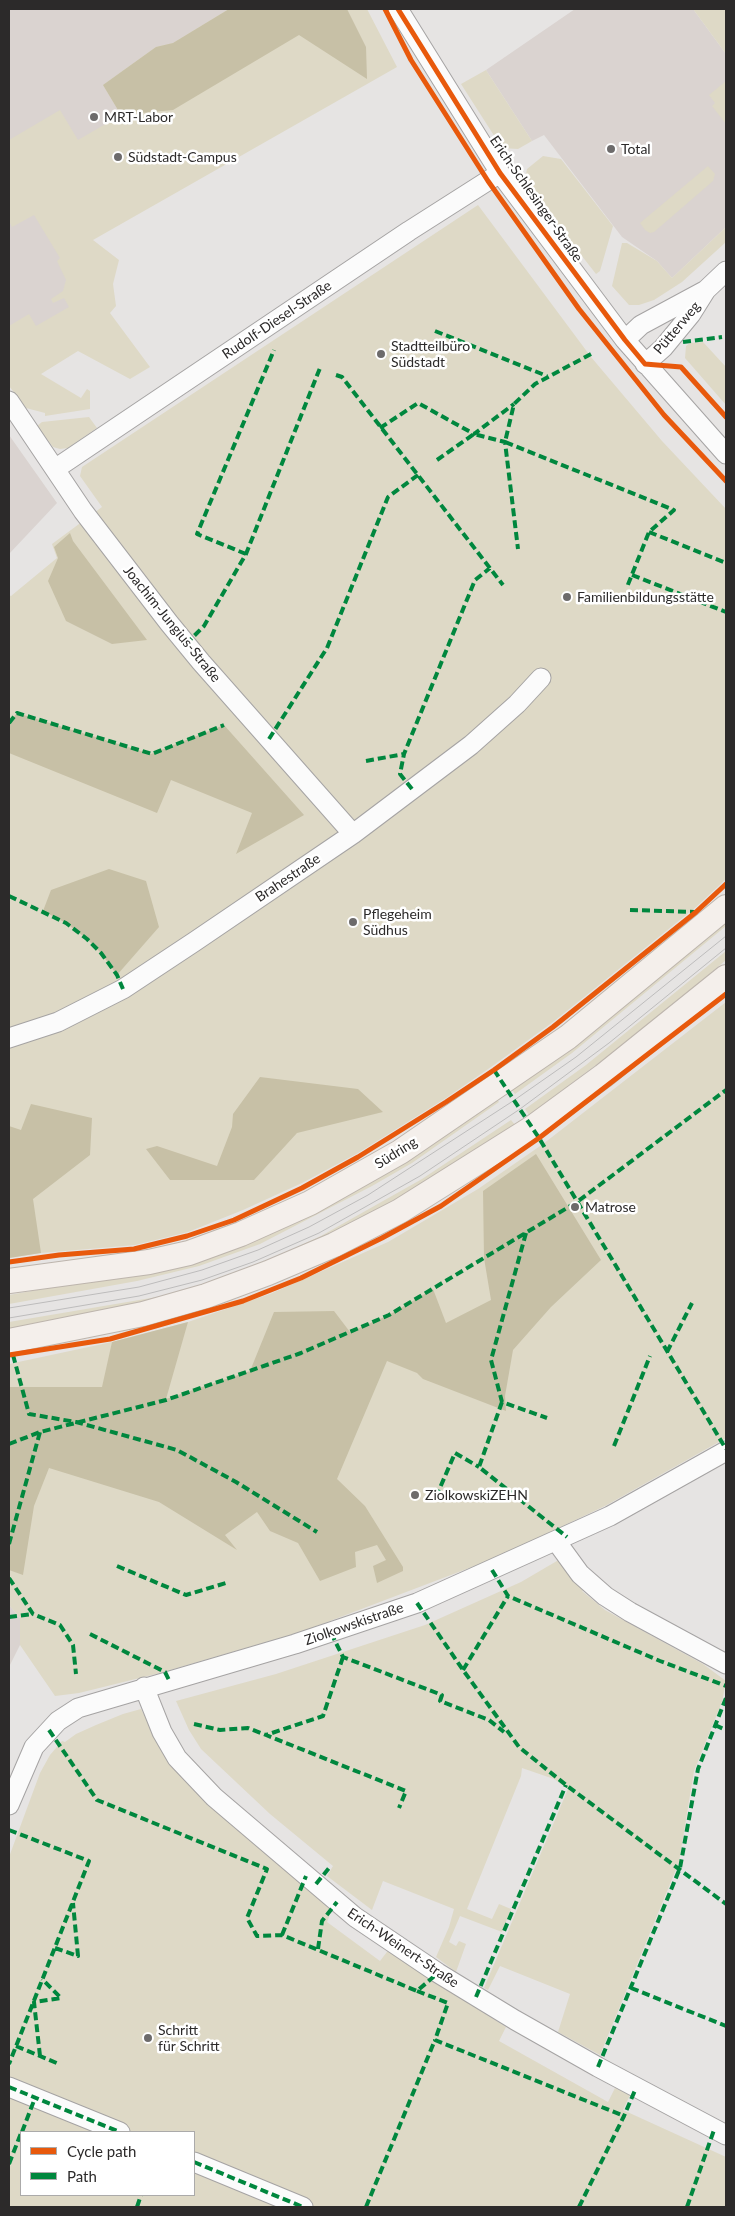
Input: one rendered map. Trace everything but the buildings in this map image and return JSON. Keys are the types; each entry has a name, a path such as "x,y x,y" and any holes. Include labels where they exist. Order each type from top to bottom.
{"main road":[{"name":"Südring","path":"9,1281 149,1262 189,1253 241,1234 310,1203 400,1152 568,1037 726,907"},
{"path":"9,1341 143,1314 206,1296 268,1273 334,1245 400,1211 532,1128 603,1076 726,977"}],"street":[{"name":"Erich-Schlesinger-Straße","path":"398,9 500,173 625,340 726,454"},
{"name":"Rudolf-Diesel-Straße","path":"55,469 409,231 500,173"},
{"name":"Pütterweg","path":"625,340 642,325 706,290 726,271"},
{"name":"Pütterweg","path":"645,364 663,348 692,314 706,290"},
{"name":"Joachim-Jungius-Straße","path":"9,401 108,544 186,644 353,834"},
{"name":"Brahestraße","path":"9,1038 58,1022 123,989 353,834 471,745 517,704 541,678"},
{"name":"Ziolkowskistraße","path":"9,1805 34,1747 58,1721 78,1708 144,1687 287,1647 417,1603 556,1542 610,1516 726,1452"},
{"path":"556,1542 580,1574 605,1596 630,1612 726,1664"},
{"name":"Erich-Weinert-Straße","path":"144,1687 162,1732 177,1758 214,1796 355,1917 438,1974 523,2025 613,2076 726,2135"},
{"path":"9,2087 118,2131"},
{"path":"195,2162 303,2207"}],"shaded area":[{"name":"Südstadt-Campus","path":"9,9 361,9 66,250 77,309 35,333 9,334"},
{"name":"Südstadt-Campus","path":"229,9 367,9 397,67 93,240 119,260 113,284 116,306 110,313 150,367 130,379 78,351 41,374 81,398 87,389 90,391 90,409 45,416 45,413 26,408 9,386 9,326 29,314 36,326 69,307 64,298 53,303 51,299 63,291 66,280 57,261 60,258 34,215 12,227 9,221 9,140 60,110 78,140 121,115 103,85 156,47 173,43"},
{"path":"229,9 347,9 366,47 367,79 299,35 173,110 121,115 103,85 156,47 173,43"},
{"path":"575,9 693,9 726,54 726,227 672,278 657,261 622,237 544,135 532,141 486,70"},
{"path":"693,9 726,9 726,54"},
{"path":"486,70 532,141 518,149 502,148 461,84"},
{"path":"726,81 726,124 712,106 715,103 709,95"},
{"path":"543,156 561,159 613,226 600,271 596,274 567,237 555,227 524,184 527,169"},
{"path":"708,166 715,174 713,181 654,232 650,233 645,230 640,223"},
{"path":"478,205 591,357 662,441 726,509 726,879 696,907 553,1022 491,1067 446,1098 358,1153 302,1183 243,1210 188,1232 135,1245 41,1253 9,1258 9,595 11,596 57,558 52,544 102,507 80,476 82,467"},
{"path":"726,227 726,242 682,282 654,300 639,305 629,305 612,286 622,243 627,243 657,261 672,278"},
{"path":"703,342 726,367 726,405 685,358 686,346 690,343"},
{"path":"89,417 97,428 68,448 60,449 53,447 37,426 42,422"},
{"path":"9,435 57,503 9,554"},
{"path":"70,533 73,541 147,640 112,644 66,621 48,581 58,558 54,547"},
{"path":"17,713 151,754 224,725 304,815 236,854 252,813 171,780 157,813 9,753 9,723"},
{"path":"109,869 146,881 159,927 117,975 101,953 87,939 66,923 43,911 51,890"},
{"path":"726,915 726,926 572,1053 515,1094 509,1086"},
{"path":"726,951 726,960 652,1023 529,1115 525,1109 586,1065"},
{"path":"726,1002 726,1438 605,1506 493,1559 301,1632 160,1673 79,1693 55,1696 20,1645 20,1618 9,1605 9,1364 112,1342 188,1322 270,1294 388,1242 478,1189 543,1144"},
{"path":"260,1077 358,1089 383,1112 297,1133 254,1180 170,1180 146,1149 157,1146 217,1166 232,1127 233,1114"},
{"path":"495,1096 499,1102 412,1163 260,1244 199,1266 137,1281 9,1304 9,1295 178,1265"},
{"path":"31,1104 92,1118 90,1155 33,1199 41,1253 9,1258 9,1126 21,1130"},
{"path":"511,1120 516,1126 424,1184 321,1239 257,1265 321,1236 422,1179"},
{"path":"536,1154 601,1260 551,1307 513,1350 505,1396 506,1411 423,1379 417,1373 387,1361 337,1479 365,1506 403,1567 403,1571 377,1583 373,1566 386,1560 377,1545 355,1552 356,1567 320,1581 298,1543 270,1531 257,1512 225,1535 237,1550 159,1502 49,1468 34,1506 23,1575 9,1570 9,1387 102,1387 112,1342 188,1322 166,1399 250,1371 274,1312 334,1311 350,1332 389,1315 433,1289 446,1323 491,1300 484,1258 483,1191"},
{"path":"157,1297 118,1309 9,1332 9,1322"},
{"path":"562,1558 587,1586 582,1591 605,1610 703,1664 726,1681 722,1702 694,1771 679,1862 600,2055 558,2032 570,1994 500,1966 488,1990 484,1988 568,1789 554,1779 522,1768 521,1776 467,1909 492,1919 499,1904 511,1909 502,1932 460,1916 449,1942 456,1946 459,1941 466,1944 456,1972 436,1957 449,1927 454,1909 383,1881 372,1910 327,1876 333,1866 270,1814 201,1749 189,1730 176,1701 276,1674 425,1625 521,1582"},
{"path":"9,1605 20,1618 20,1645 9,1667"},
{"path":"141,1709 154,1734 332,1909 327,1922 380,1961 390,1948 437,1983 506,2027 499,2041 608,2102 615,2088 630,2095 623,2110 726,2157 726,2207 9,2207 9,1857 40,1773 50,1755 62,1741 65,1742 76,1734"}],"tram line":[{"path":"9,1308 139,1287 202,1270 258,1250 309,1227 368,1195 513,1101 576,1057 726,936"},
{"path":"9,1318 139,1296 202,1280 253,1262 319,1233 420,1176 520,1109 609,1043 726,948"}],"marked path":[{"path":"435,331 547,376"},
{"path":"683,342 722,337"},
{"path":"246,554 197,534 274,350"},
{"path":"591,354 535,384 514,404 505,442 674,510 649,532 627,587"},
{"path":"186,644 204,626 246,554 320,368"},
{"path":"336,375 342,377 503,585"},
{"path":"380,428 418,403 474,434 514,404"},
{"path":"437,460 474,434 505,442 518,549"},
{"path":"269,739 327,648 388,497 418,475"},
{"path":"649,532 726,563"},
{"path":"412,789 400,774 404,754 475,580 490,568"},
{"path":"632,575 726,612"},
{"path":"9,723 17,713 152,754 224,725"},
{"path":"366,761 404,754"},
{"path":"9,896 66,923 87,939 101,953 117,975 123,989"},
{"path":"630,910 695,912"},
{"path":"494,1070 539,1138 726,1449"},
{"path":"9,1444 40,1432 166,1400 301,1353 389,1315 577,1202 726,1090"},
{"path":"526,1233 491,1360 502,1402 547,1418"},
{"path":"667,1352 692,1303"},
{"path":"13,1355 29,1414 76,1422 177,1450 236,1482 317,1532"},
{"path":"614,1446 650,1356"},
{"path":"502,1402 479,1467 567,1537"},
{"path":"9,1544 40,1432"},
{"path":"436,1497 455,1453 479,1467"},
{"path":"117,1566 186,1595 226,1583"},
{"path":"492,1570 508,1596 660,1661 726,1686"},
{"path":"9,1578 33,1614 60,1625 73,1645 76,1674"},
{"path":"463,1670 508,1596"},
{"path":"417,1603 519,1747 566,1785 726,1904"},
{"path":"9,1617 33,1614"},
{"path":"331,1633 343,1657 442,1695 440,1701 489,1720 504,1732"},
{"path":"90,1634 165,1672 169,1680"},
{"path":"343,1657 323,1716 266,1735 406,1791 399,1808"},
{"path":"598,2067 680,1868 698,1769 726,1698"},
{"path":"194,1724 220,1730 248,1728 266,1735"},
{"path":"715,1725 726,1730"},
{"path":"49,1730 97,1800 267,1869 247,1918 257,1936 282,1935 417,1991 438,1973"},
{"path":"476,1997 566,1785"},
{"path":"9,1830 89,1861 9,2064"},
{"path":"316,1884 329,1868"},
{"path":"282,1935 306,1876"},
{"path":"318,1949 322,1921 337,1902"},
{"path":"55,1948 78,1956 73,1903"},
{"path":"40,2056 34,2002 61,1998 42,1979"},
{"path":"631,1988 726,2026"},
{"path":"417,1991 448,2003 435,2040 624,2116"},
{"path":"366,2207 435,2040"},
{"path":"16,2046 59,2064"},
{"path":"9,2087 118,2131"},
{"path":"579,2207 636,2088"},
{"path":"22,2131 35,2098"},
{"path":"687,2207 714,2130"},
{"path":"9,2164 20,2136"},
{"path":"195,2162 303,2207"},
{"path":"137,2207 141,2196"}],"cycle path":[{"path":"385,9 411,60 488,181 579,309 664,415 726,481"},
{"path":"398,9 500,173 625,340 645,364 681,367 726,417"},
{"path":"9,1262 59,1255 134,1249 187,1236 234,1220 302,1188 358,1157 494,1070 553,1027 696,912 726,884"},
{"path":"9,1355 110,1339 243,1301 301,1278 382,1238 441,1206 539,1138 726,994"}],"place":[{"name":"MRT-Labor","path":"94,117"},
{"name":"Total","path":"611,149"},
{"name":"Südstadt-Campus","path":"118,157"},
{"name":"Stadtteilbüro Südstadt","path":"381,354"},
{"name":"Familienbildungsstätte","path":"567,597"},
{"name":"Pflegeheim Südhus","path":"353,922"},
{"name":"Matrose","path":"575,1207"},
{"name":"ZiolkowskiZEHN","path":"415,1495"},
{"name":"Schritt für Schritt","path":"148,2038"}]}
